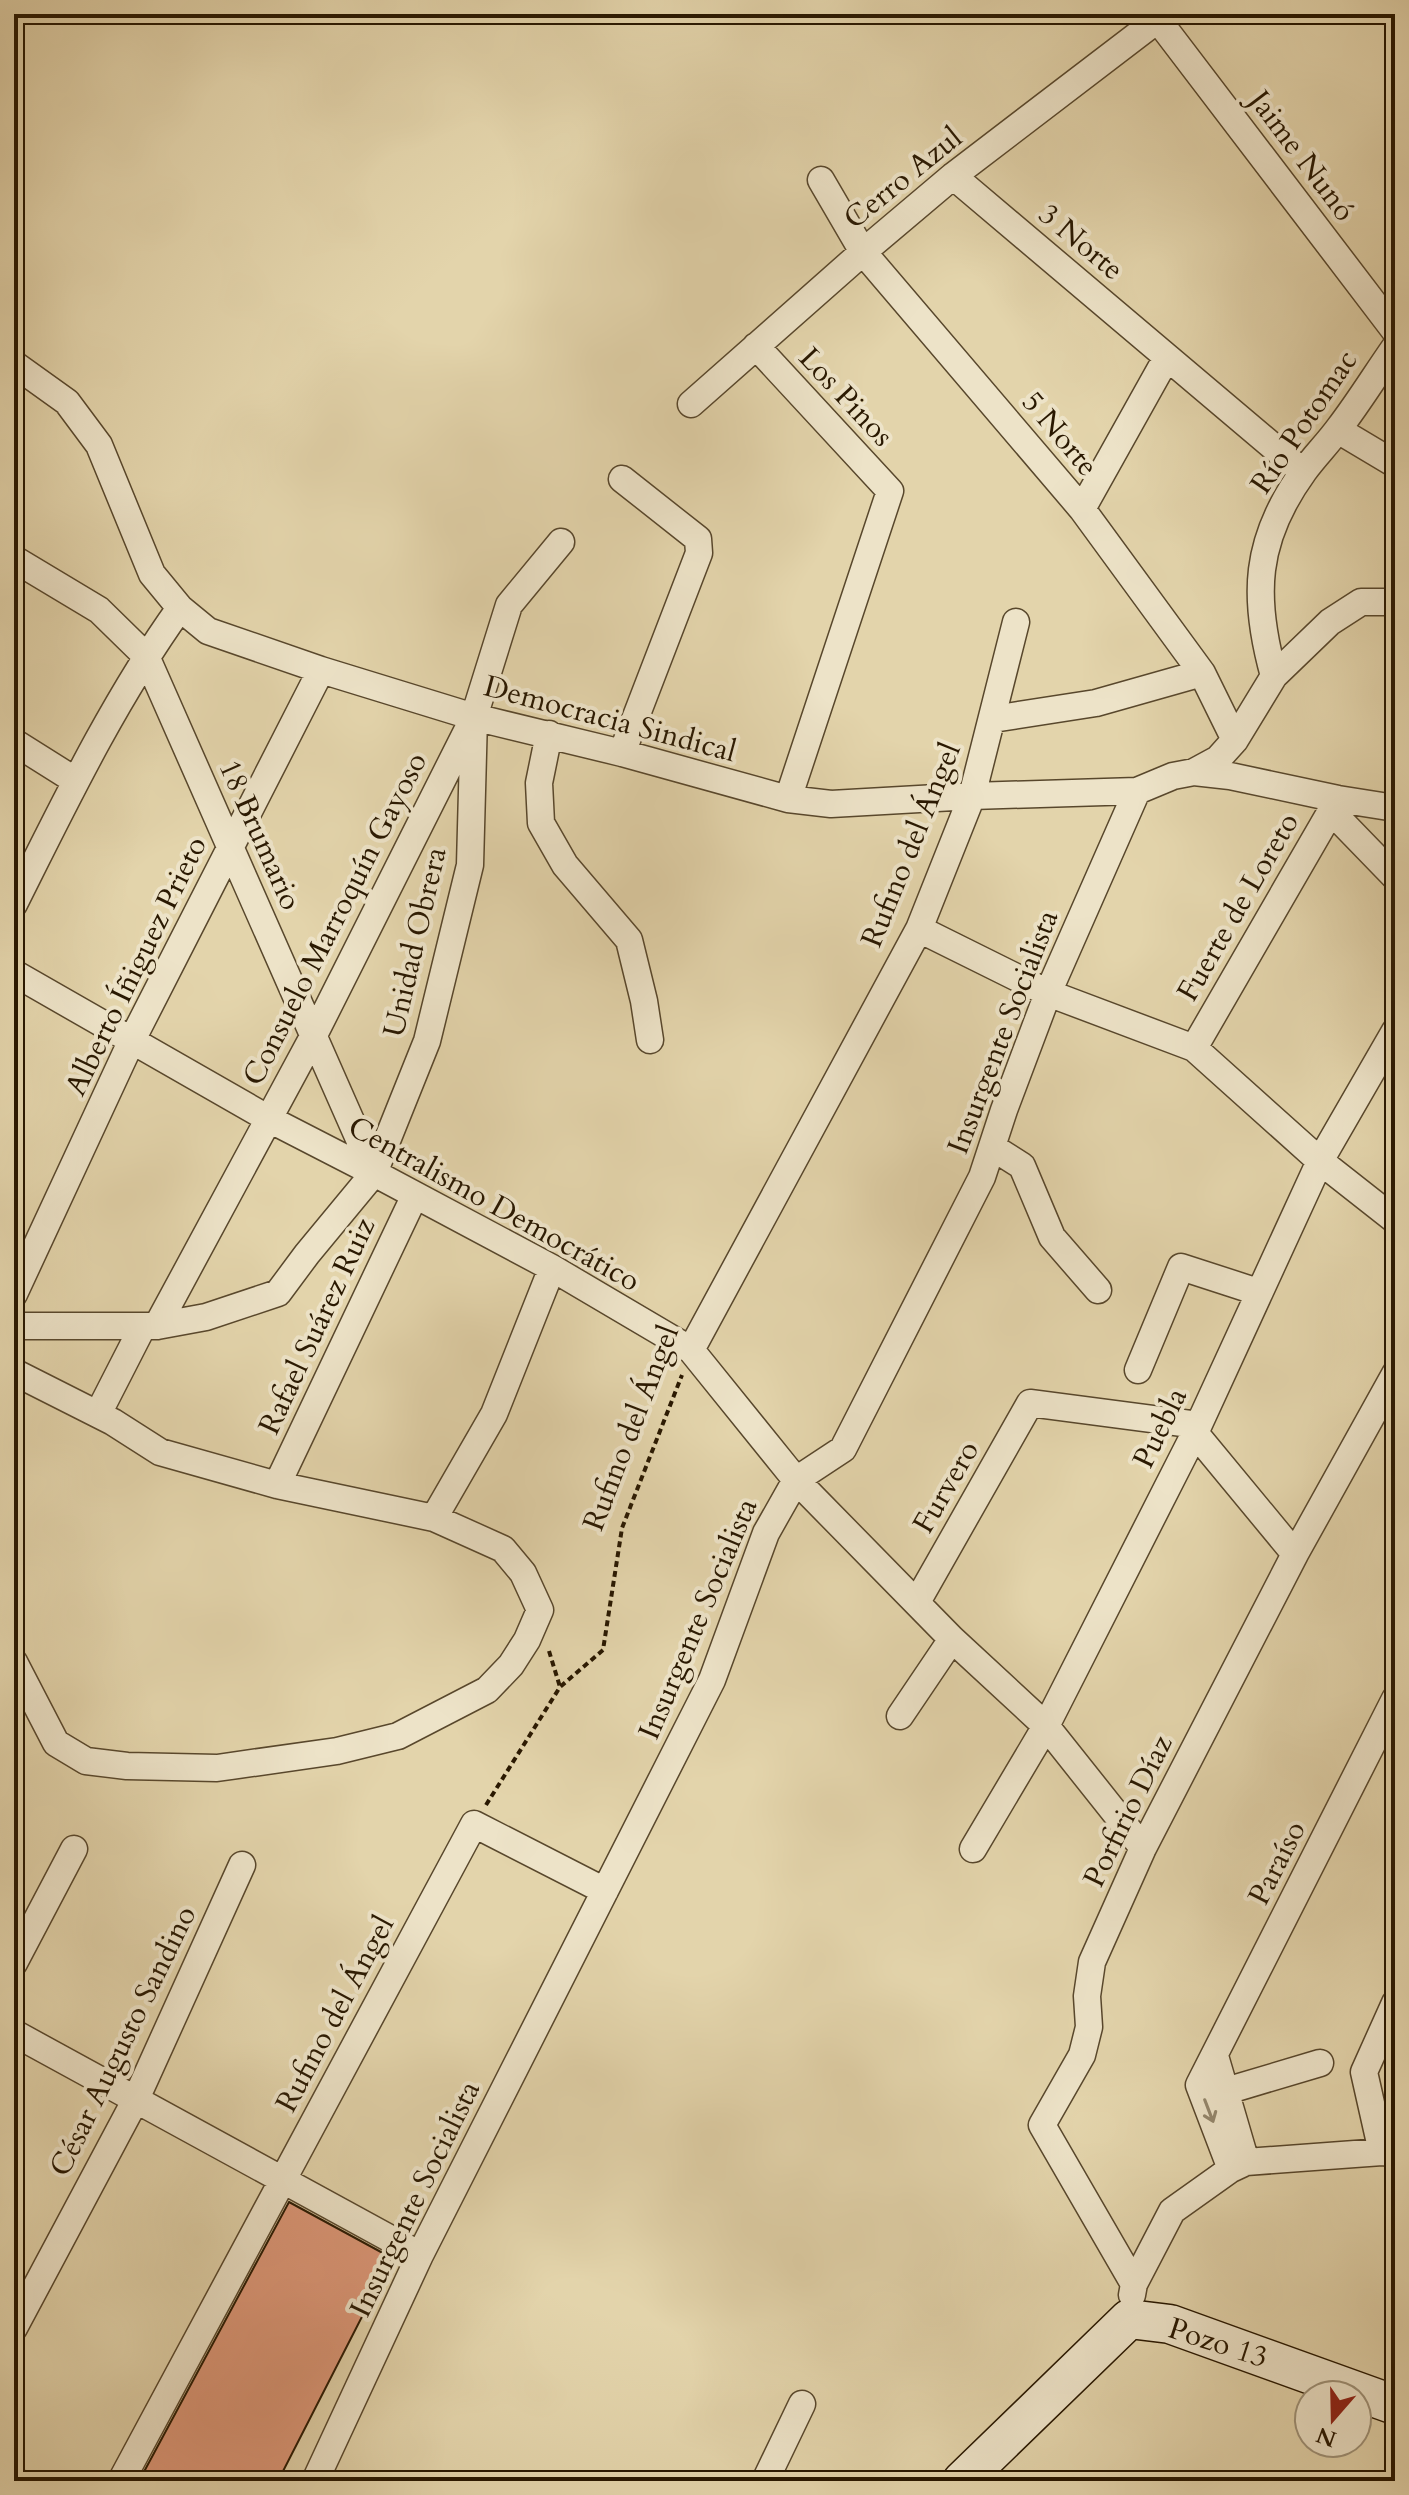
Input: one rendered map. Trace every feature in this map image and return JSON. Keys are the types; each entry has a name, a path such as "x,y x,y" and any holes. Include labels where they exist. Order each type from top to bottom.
{"main road":[{"name":"Pozo 13","path":"1132,2302 1170,2324 1395,2405"},
{"path":"962,2481 1132,2302"}],"street":[{"name":"Cerro Azul","path":"691,404 953,176 1162,17"},
{"name":"Jaime Nunó","path":"1162,17 1395,331"},
{"name":"3 Norte","path":"953,176 1303,472"},
{"name":"5 Norte","path":"821,180 863,252 1082,509 1202,673 1235,740"},
{"name":"Los Pinos","path":"756,346 890,491 788,799"},
{"name":"Río Potomac","path":"1274,676 1263,636 1261,565 1269,533 1303,472 1338,430 1395,347"},
{"path":"1082,509 1167,357"},
{"name":"Democracia Sindical","path":"14,364 67,402 99,445 152,574 180,608 208,631 321,670 474,717 622,753 788,799 831,804 1137,791 1173,776 1194,772 1230,776 1335,805 1395,808"},
{"path":"1338,430 1395,464"},
{"path":"622,479 698,539 699,553 622,753"},
{"name":"Consuelo Marroquín Gayoso","path":"98,1414 269,1119 314,1035 474,717 509,605 561,542"},
{"path":"14,559 99,610 146,656"},
{"path":"1194,772 1218,759 1235,740 1274,676 1330,622 1361,602 1395,602"},
{"path":"14,904 76,781 146,656 180,608"},
{"name":"Rufino del Ángel","path":"691,1350 919,929 972,796 1016,622"},
{"name":"18 Brumario","path":"146,656 374,1173"},
{"name":"Alberto Íñiguez Prieto","path":"14,1294 131,1042 321,670"},
{"path":"993,719 1096,703 1202,673"},
{"name":"Unidad Obrera","path":"14,1326 150,1326 206,1317 278,1293 374,1173 427,1041 470,865 474,717"},
{"path":"549,734 539,783 541,823 565,865 629,940 650,1040"},
{"path":"14,742 76,781"},
{"name":"Insurgente Socialista","path":"315,2481 420,2255 712,1680 766,1533 796,1480 843,1449 982,1177 1048,993 1137,791"},
{"path":"1335,805 1395,877"},
{"name":"Fuerte de Loreto","path":"1194,1048 1335,805"},
{"path":"919,929 1048,993 1194,1048 1320,1161 1395,1220"},
{"name":"Centralismo Democrático","path":"14,973 269,1119 552,1268 691,1350 796,1480 952,1639 1046,1726 1143,1848"},
{"name":"Puebla","path":"973,1849 1046,1726 1196,1429 1320,1161 1395,1031"},
{"path":"992,1147 1022,1166 1052,1237 1098,1290"},
{"name":"Rafael Suárez Ruiz","path":"277,1485 415,1195"},
{"path":"1138,1370 1181,1267 1258,1292"},
{"path":"434,1518 494,1414 552,1268"},
{"path":"14,1372 98,1414 160,1452 277,1485 434,1518 503,1549 523,1573 540,1610 527,1640 511,1665 487,1690 398,1736 337,1751 217,1768 127,1766 86,1761 56,1743 14,1662"},
{"name":"Porfirio Díaz","path":"1132,2302 1042,2125 1082,2055 1089,2027 1087,1996 1092,1962 1143,1848 1295,1554 1395,1374"},
{"name":"Furvero","path":"917,1602 1030,1403 1196,1429"},
{"path":"1196,1429 1295,1554"},
{"path":"900,1716 952,1639"},
{"name":"Paraíso","path":"1238,2165 1199,2085 1395,1699"},
{"path":"474,1824 605,1891"},
{"name":"Rufino del Ángel","path":"121,2481 474,1824"},
{"path":"14,1963 74,1849"},
{"name":"César Augusto Sandino","path":"14,2328 136,2099 242,1865"},
{"path":"1132,2302 1172,2211 1238,2165 1388,2153 1364,2072 1388,2030 1395,2003"},
{"path":"14,2033 420,2255"},
{"path":"1215,2056 1226,2091 1238,2165"},
{"path":"1226,2091 1320,2063"},
{"path":"765,2481 802,2404"}],"path":[{"name":"Rufino del Ángel","path":"474,1824 560,1687 603,1650 622,1528 691,1350"}],"building":[{"path":"289,2202 392,2258 278,2481 139,2481"}]}
